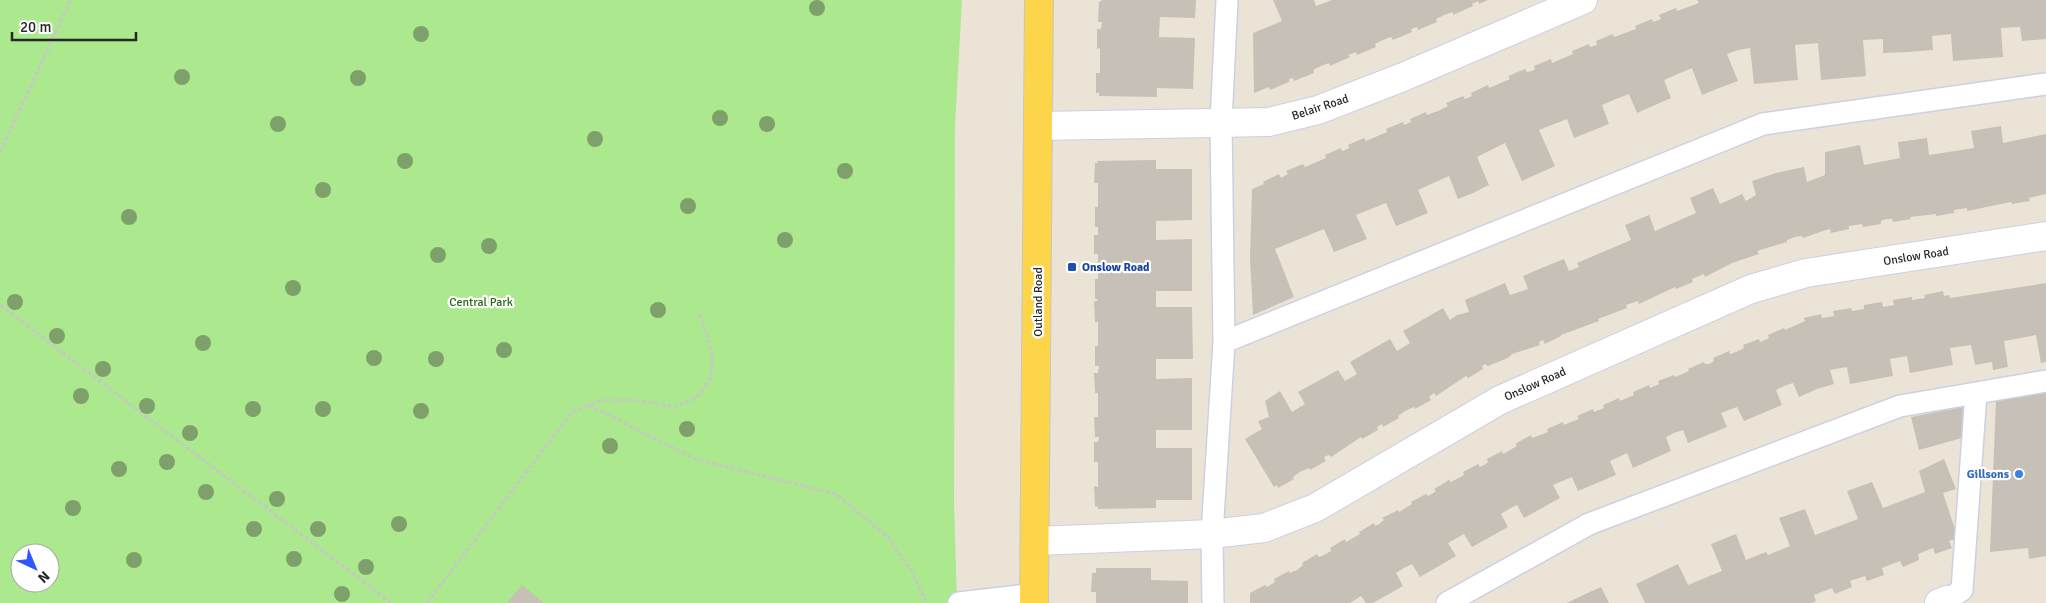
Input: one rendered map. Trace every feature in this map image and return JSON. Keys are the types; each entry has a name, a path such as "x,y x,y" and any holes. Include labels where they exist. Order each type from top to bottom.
{"main road":[{"name":"Outland Road","path":"1034,599 1036,541 1039,0"}],"street":[{"name":"Belair Road","path":"1039,126 1269,122 1318,110 1403,77 1583,0"},
{"name":"Onslow Road","path":"1036,541 1212,534 1264,528 1315,508 1500,400 1751,289 1806,273 2046,236"}],"lane":[{"path":"1213,603 1212,534 1224,342 1221,122 1227,0"},
{"path":"1224,342 1763,124 2046,84"},
{"path":"1447,603 1589,524 1900,406 2046,381"},
{"path":"1943,602 1962,590 1976,393"},
{"path":"959,603 1034,599"}],"path":[{"path":"0,152 71,0"},
{"path":"0,304 391,603"},
{"path":"427,603 572,412 601,400 633,400 676,407 697,397 711,378 712,353 699,311"},
{"path":"588,405 695,459 836,494 888,537 912,572 927,603"}],"green space":[{"name":"Central Park","path":"0,0 962,0 955,124 954,503 957,603 0,603"}],"building":[{"path":"1102,0 1196,0 1195,18 1160,17 1159,37 1195,38 1193,89 1157,88 1157,97 1099,96 1099,93 1096,93 1096,73 1100,73 1100,48 1097,49 1097,29 1101,29 1102,22 1098,22 1099,2"},
{"path":"1273,0 1314,0 1316,6 1332,0 1488,0 1479,4 1478,1 1472,4 1473,6 1453,15 1453,12 1444,15 1436,19 1437,22 1418,30 1417,27 1411,29 1412,32 1393,40 1391,37 1383,40 1375,44 1376,47 1357,55 1356,52 1348,55 1350,57 1330,66 1329,63 1321,66 1313,70 1314,73 1294,81 1293,78 1289,79 1289,82 1270,90 1269,87 1254,93 1253,33 1282,21"},
{"path":"1697,0 2046,0 2046,39 2022,41 2020,27 2001,28 2003,57 1953,61 1951,34 1932,36 1933,50 1908,52 1883,53 1883,39 1863,40 1866,76 1821,80 1818,43 1795,45 1798,80 1754,84 1750,48 1738,50 1727,54 1738,81 1702,95 1692,68 1664,80 1671,98 1637,113 1629,94 1602,105 1609,124 1574,138 1567,119 1539,130 1555,166 1522,181 1505,143 1477,157 1489,185 1473,193 1458,199 1449,176 1418,190 1428,213 1396,226 1386,203 1356,215 1367,239 1334,252 1324,229 1275,249 1294,297 1253,315 1250,258 1252,189 1279,174 1281,178 1288,174 1286,171 1303,164 1305,167 1326,158 1325,155 1341,148 1342,151 1345,150 1349,148 1348,145 1364,138 1366,141 1387,132 1386,129 1403,122 1404,125 1411,122 1410,119 1426,112 1427,115 1438,111 1448,106 1446,103 1463,96 1465,99 1472,96 1471,93 1488,85 1489,88 1510,79 1508,76 1525,69 1527,72 1532,71 1535,69 1534,66 1551,59 1552,63 1573,54 1572,51 1589,44 1590,47 1597,45 1596,41 1613,34 1614,37 1636,29 1635,26 1652,19 1653,22 1661,19 1659,15 1676,8 1677,11 1699,3"},
{"path":"2001,126 2003,143 2046,134 2046,194 2029,198 2030,201 2012,204 2011,202 1967,211 1967,208 1954,210 1954,213 1910,217 1911,219 1893,222 1892,219 1886,219 1881,221 1881,224 1863,227 1862,224 1849,226 1849,229 1831,233 1830,229 1803,238 1802,236 1795,237 1787,240 1787,242 1757,251 1759,254 1732,263 1705,277 1704,274 1692,279 1693,282 1676,289 1675,287 1639,304 1638,301 1626,305 1627,308 1561,335 1545,344 1543,340 1539,342 1540,345 1512,354 1508,358 1488,366 1485,364 1482,366 1483,369 1468,378 1466,376 1436,396 1434,393 1429,397 1431,400 1415,409 1414,407 1405,411 1398,416 1399,418 1383,427 1382,424 1377,427 1378,430 1362,439 1361,437 1331,457 1329,455 1326,456 1324,458 1326,461 1310,470 1309,468 1300,472 1293,477 1294,479 1278,488 1277,485 1274,487 1245,439 1262,429 1258,421 1269,417 1265,401 1280,391 1292,412 1305,404 1298,392 1338,370 1345,381 1357,374 1350,362 1390,339 1397,351 1410,343 1403,331 1443,308 1450,320 1457,315 1469,312 1465,300 1505,283 1510,295 1528,289 1523,276 1544,267 1564,259 1569,271 1579,267 1577,263 1631,240 1625,225 1649,215 1655,231 1696,213 1690,198 1713,188 1720,204 1742,194 1746,201 1756,195 1752,181 1776,173 1804,167 1807,182 1825,175 1825,152 1860,145 1864,165 1900,158 1898,142 1927,138 1929,155 1974,148 1971,131"},
{"path":"1156,160 1156,169 1192,169 1192,220 1156,221 1156,240 1192,239 1192,291 1156,291 1156,307 1192,307 1193,359 1156,359 1156,379 1192,378 1192,430 1156,430 1156,448 1192,448 1192,500 1156,500 1156,508 1098,509 1095,506 1094,486 1098,487 1098,462 1094,462 1094,442 1098,442 1099,437 1095,437 1094,417 1098,417 1098,393 1095,393 1094,373 1098,373 1099,366 1095,366 1095,346 1098,346 1098,322 1095,322 1094,302 1098,300 1095,299 1095,279 1098,279 1098,254 1094,254 1094,235 1098,235 1098,227 1095,227 1095,207 1098,207 1098,183 1094,183 1095,163 1098,163 1097,161"},
{"path":"2046,283 2046,362 2041,363 2036,335 2004,341 2008,367 1993,370 1992,362 1975,365 1971,345 1950,348 1953,365 1910,373 1907,356 1890,359 1893,376 1850,384 1847,367 1830,370 1834,384 1799,397 1793,383 1784,386 1776,390 1782,405 1744,421 1737,407 1721,413 1727,427 1688,443 1683,430 1674,433 1666,437 1671,451 1633,468 1627,453 1610,461 1616,475 1578,491 1572,477 1553,485 1560,498 1524,518 1517,505 1509,509 1501,514 1508,527 1472,547 1464,534 1448,543 1456,556 1420,577 1412,564 1404,568 1396,573 1403,586 1373,603 1366,603 1361,596 1350,603 1250,603 1250,593 1265,585 1267,587 1275,582 1274,579 1289,571 1290,573 1297,570 1303,565 1302,563 1317,554 1319,557 1324,555 1331,551 1330,548 1345,539 1346,542 1374,523 1375,526 1379,524 1384,520 1382,518 1398,510 1399,512 1412,504 1411,502 1426,494 1428,496 1432,494 1436,491 1434,489 1449,480 1451,482 1464,475 1463,472 1478,464 1480,467 1484,465 1488,462 1487,459 1502,451 1503,454 1517,446 1515,444 1531,435 1532,438 1548,432 1547,429 1563,422 1564,425 1579,419 1577,416 1593,409 1594,412 1604,408 1603,405 1619,398 1620,401 1634,395 1633,392 1649,385 1650,388 1655,386 1659,384 1658,381 1674,375 1675,377 1704,362 1709,364 1714,361 1713,358 1729,351 1730,354 1736,352 1744,348 1743,345 1759,339 1760,342 1765,340 1769,338 1768,335 1805,321 1804,318 1821,314 1822,318 1834,316 1833,311 1851,308 1852,311 1864,309 1864,305 1882,302 1883,307 1894,305 1893,300 1912,297 1912,300 1925,298 1924,295 1943,291 1944,296 1949,295 1950,298"},
{"name":"Gillsons","path":"2046,392 2046,556 2029,559 2028,548 1990,552 1996,399"},
{"path":"1963,407 1962,438 1919,450 1911,417"},
{"path":"1944,459 1956,489 1943,493 1958,538 1949,541 1952,548 1935,554 1933,548 1918,554 1919,560 1903,567 1900,561 1882,568 1884,575 1867,581 1865,576 1850,581 1852,587 1835,594 1832,588 1814,595 1816,601 1812,603 1645,603 1636,584 1678,564 1688,585 1722,571 1711,544 1736,534 1746,560 1766,552 1768,555 1790,546 1779,518 1805,509 1815,535 1858,519 1847,491 1872,482 1883,508 1925,492 1919,471"},
{"path":"1096,568 1151,568 1151,580 1188,581 1188,603 1096,603 1096,592 1091,592 1092,573 1096,573"},
{"path":"522,585 544,603 507,603"},
{"path":"1601,587 1609,603 1567,603 1581,596"}],"place":[{"name":"Onslow Road","path":"1072,267"},
{"name":"Gillsons","path":"2019,474"}]}
